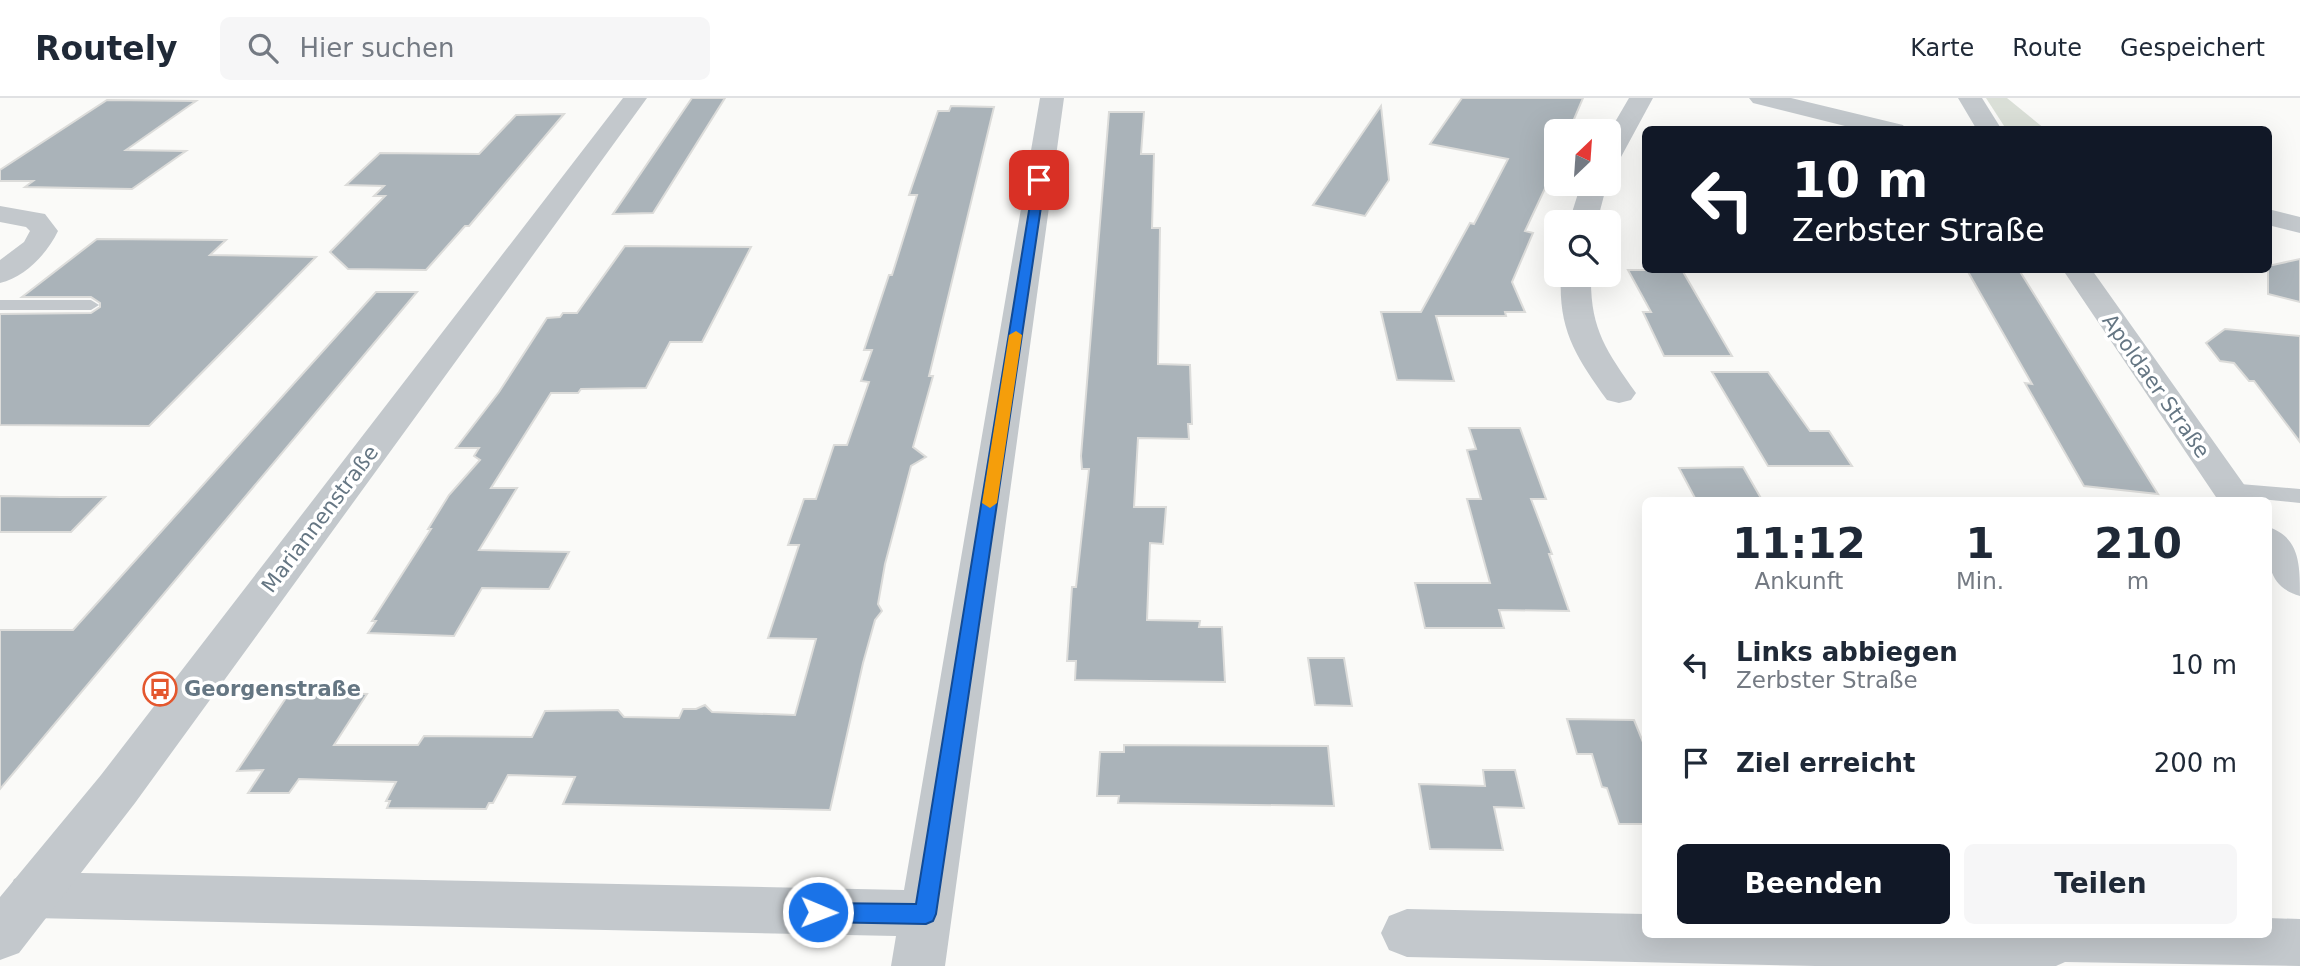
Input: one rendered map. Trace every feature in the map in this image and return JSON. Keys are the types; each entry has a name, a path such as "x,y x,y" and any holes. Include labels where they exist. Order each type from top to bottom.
{"street":[{"name":"Mariannenstraße","path":"0,936 16,898 68,855 635,98"},
{"path":"918,966 1052,98"},
{"path":"1621,134 1641,98"},
{"path":"1761,98 1877,126"},
{"path":"1970,98 1988,126"},
{"path":"0,214 35,220 44,231 36,247 6,270"},
{"path":"2272,218 2300,225"},
{"name":"Apoldaer Straße","path":"2079,273 2233,495"},
{"path":"1576,287 1576,317 1581,338 1589,354 1619,393"},
{"path":"2272,545 2300,582"},
{"path":"16,898 926,914"},
{"path":"1407,933 1813,954 2042,947 2060,938 2300,943"}],"lane":[{"path":"0,305 91,305"},
{"path":"2233,495 2300,496"}],"shaded area":[{"path":"1986,98 2007,98 2041,126 2004,126"}],"building":[{"path":"692,98 725,98 653,213 613,214"},
{"path":"1462,98 1583,98 1574,119 1544,119 1544,191 1525,231 1533,233 1512,282 1525,312 1505,312 1506,316 1436,316 1454,381 1397,380 1381,312 1421,312 1470,223 1474,224 1508,159 1430,144"},
{"path":"107,100 196,101 126,150 186,151 132,189 25,187 33,181 0,181 0,170"},
{"path":"951,106 994,107 929,376 933,376 913,447 926,457 911,466 885,564 878,604 882,611 875,620 863,663 830,810 563,804 575,777 508,775 493,803 489,803 486,809 387,808 390,801 386,801 396,782 299,779 289,793 248,793 263,770 237,771 290,692 367,694 334,745 418,745 424,736 532,737 545,711 618,710 624,717 679,718 683,709 696,709 705,705 712,712 795,715 816,639 768,638 799,545 788,545 804,499 816,499 834,445 847,445 869,382 861,381 872,350 864,350 889,275 892,275 917,195 909,195 938,111 949,111"},
{"path":"1381,106 1389,180 1365,216 1313,205"},
{"path":"1109,112 1144,112 1141,154 1154,154 1152,228 1160,228 1158,364 1190,365 1192,424 1188,424 1189,439 1138,438 1134,507 1166,507 1163,544 1150,543 1147,620 1200,621 1199,627 1222,627 1225,682 1075,680 1076,661 1067,661 1072,587 1076,587 1089,469 1082,469 1081,456"},
{"path":"564,114 469,226 465,226 426,270 348,269 330,252 385,196 374,196 384,186 346,185 380,153 479,154 516,115"},
{"path":"97,239 226,240 210,255 316,257 149,426 0,425 0,314 91,313 100,307 100,303 91,297 22,297"},
{"path":"625,246 751,247 702,342 670,342 646,388 581,389 578,393 551,393 491,488 517,488 479,550 569,552 549,589 482,588 454,636 368,633 376,621 372,621 431,529 428,529 449,495 480,460 474,456 479,448 456,448 499,392 547,318 560,317 563,313 577,313"},
{"path":"2300,259 2300,302 2268,294 2268,273 2272,273 2272,265"},
{"path":"1628,270 1642,270 1642,273 1684,273 1732,356 1664,356 1643,312 1651,312"},
{"path":"1969,273 2021,273 2158,494 2084,486 2025,383 2032,384"},
{"path":"376,292 417,292 0,789 0,630 73,630"},
{"path":"2225,329 2300,336 2300,442 2254,381 2249,381 2234,363 2220,361 2206,343"},
{"path":"1712,372 1768,372 1810,431 1829,431 1852,466 1768,466"},
{"path":"1469,428 1520,428 1546,499 1531,499 1552,554 1549,554 1569,611 1499,610 1504,628 1425,628 1415,583 1490,583 1467,499 1481,499 1467,450 1476,449"},
{"path":"1743,467 1760,497 1694,497 1679,468"},
{"path":"0,496 105,497 71,532 0,532"},
{"path":"1308,658 1344,658 1352,706 1315,705"},
{"path":"1567,719 1634,720 1642,740 1642,824 1619,824 1607,788 1602,787 1592,754 1577,754"},
{"path":"1124,745 1328,746 1334,806 1118,803 1119,796 1097,796 1100,752 1124,752"},
{"path":"1483,770 1515,770 1524,808 1494,807 1503,850 1430,849 1419,784 1485,786"}],"slow traffic":[{"path":"990,503 1016,335"}],"place":[{"name":"Georgenstraße","path":"160,689"}],"route":[{"path":"818,912 926,914 1039,180"}]}
